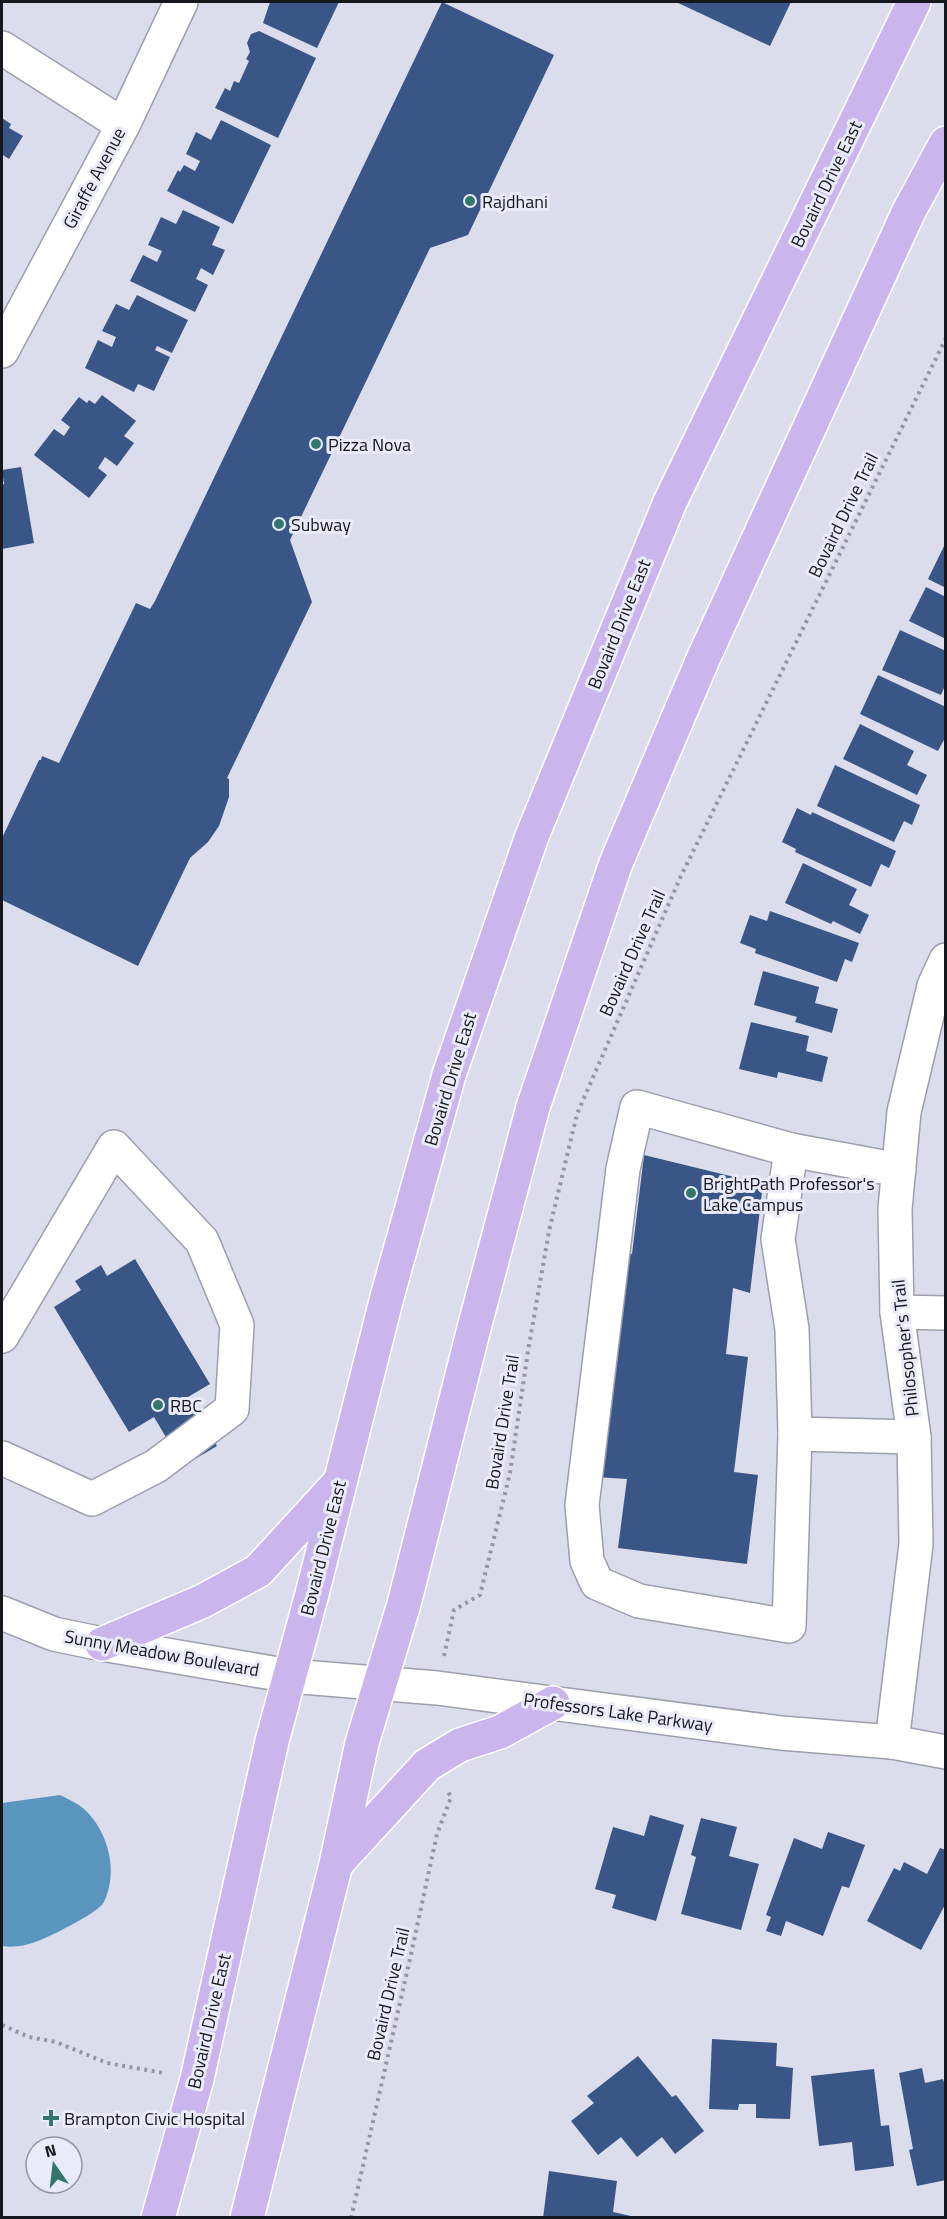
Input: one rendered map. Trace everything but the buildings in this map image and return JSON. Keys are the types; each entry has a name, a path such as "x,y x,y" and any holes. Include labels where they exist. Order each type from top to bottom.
{"main road":[{"name":"Bovaird Drive East","path":"158,2217 197,2079 272,1741 387,1297 449,1075 532,836 669,502 914,2"},
{"path":"247,2217 336,1864 362,1743 404,1604 472,1332 533,1107 616,863 708,648 909,211 945,143"},
{"path":"102,1644 203,1601 258,1571 340,1481"},
{"path":"336,1864 427,1765 460,1745 500,1732 553,1703"}],"street":[{"name":"Giraffe Avenue","path":"2,351 123,125 181,2"},
{"path":"2,48 123,125"},
{"name":"Philosopher's Trail","path":"892,1742 916,1545 914,1437 897,1312 896,1209 904,1112 934,986 945,960"},
{"path":"791,1150 778,1239 792,1329 795,1434 789,1626 639,1601 597,1583 587,1561 582,1505 622,1169 637,1107 791,1150 899,1170"},
{"path":"2,1336 114,1147 202,1241 237,1325 232,1409 156,1466 92,1499 2,1458"},
{"path":"897,1312 945,1313"},
{"path":"795,1434 914,1437"},
{"name":"Sunny Meadow Boulevard","path":"2,1613 54,1634 290,1676"},
{"name":"Professors Lake Parkway","path":"290,1676 437,1688 781,1733 892,1742 945,1752"}],"path":[{"name":"Bovaird Drive Trail","path":"454,1610 480,1595 510,1473 549,1231 578,1114 681,876 945,338"},
{"name":"Bovaird Drive Trail","path":"351,2217 436,1834 451,1797 444,1787"},
{"path":"2,2025 29,2037 56,2042 107,2063 197,2079"}],"water":[{"path":"60,1795 84,1809 105,1840 109,1852 111,1877 104,1902 83,1918 31,1944 2,1946 2,1803"}],"place":[{"name":"Rajdhani","path":"470,201"},
{"name":"Pizza Nova","path":"316,444"},
{"name":"Subway","path":"279,524"},
{"name":"BrightPath Professor's Lake Campus","path":"691,1193"},
{"name":"RBC","path":"158,1405"},
{"name":"Brampton Civic Hospital","path":"51,2118"}]}
